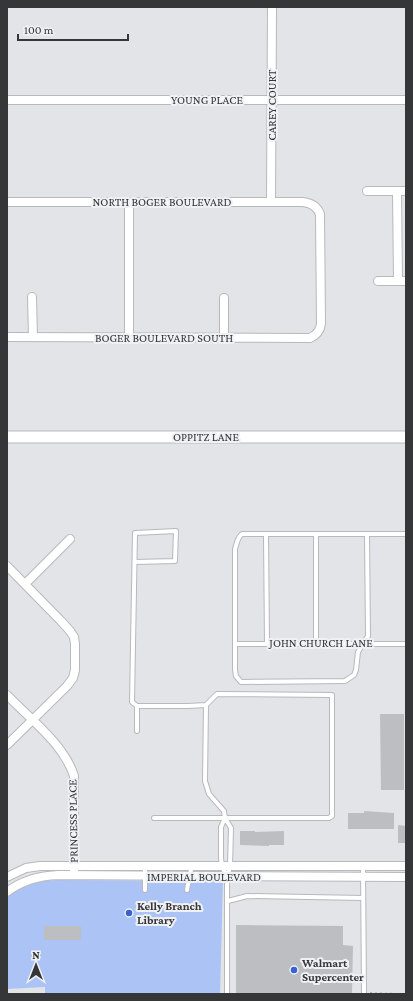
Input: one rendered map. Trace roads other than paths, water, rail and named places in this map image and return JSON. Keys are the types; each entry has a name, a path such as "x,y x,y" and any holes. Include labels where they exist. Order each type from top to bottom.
{"street":[{"name":"CAREY COURT","path":"271,202 272,7"},
{"name":"YOUNG PLACE","path":"7,100 406,100"},
{"path":"367,191 406,191"},
{"path":"378,281 402,281 397,191"},
{"name":"NORTH BOGER BOULEVARD","path":"7,202 303,202 312,204 316,206 320,214 321,324 319,332"},
{"path":"129,202 129,337"},
{"path":"32,297 33,337"},
{"path":"224,298 224,338"},
{"name":"BOGER BOULEVARD SOUTH","path":"7,337 310,338 316,336 319,332"},
{"name":"OPPITZ LANE","path":"7,436 406,437"},
{"path":"25,584 70,539"},
{"path":"7,566 70,631 75,644 75,670 73,678 67,686 7,745"},
{"name":"PRINCESS PLACE","path":"7,695 64,754 71,767 74,776 74,876"},
{"name":"IMPERIAL BOULEVARD","path":"7,877 26,868 40,866 406,866"},
{"name":"IMPERIAL BOULEVARD","path":"7,892 16,886 35,878 45,876 406,877"}],"lane":[{"path":"135,562 175,561 176,532 135,533 132,702 137,706 206,705 217,694 332,695 332,816 329,818 154,818"},
{"path":"367,535 368,636 358,652 354,675 345,681 241,682 236,676 235,670 235,550 239,537 242,534 406,534"},
{"path":"266,535 266,644"},
{"path":"316,535 316,644"},
{"name":"JOHN CHURCH LANE","path":"236,644 406,644"},
{"path":"206,705 205,780 209,794 224,811 225,818 231,828 226,867 227,877"},
{"path":"137,706 137,731"},
{"path":"225,818 221,827 227,877 228,901 227,994"},
{"path":"145,866 145,890"},
{"path":"363,866 364,994"},
{"path":"187,890 188,881 191,876 191,867"},
{"path":"228,901 247,896 363,898"}],"place":[{"name":"Kelly Branch Library","path":"129,913"},
{"name":"Walmart Supercenter","path":"294,970"}]}
